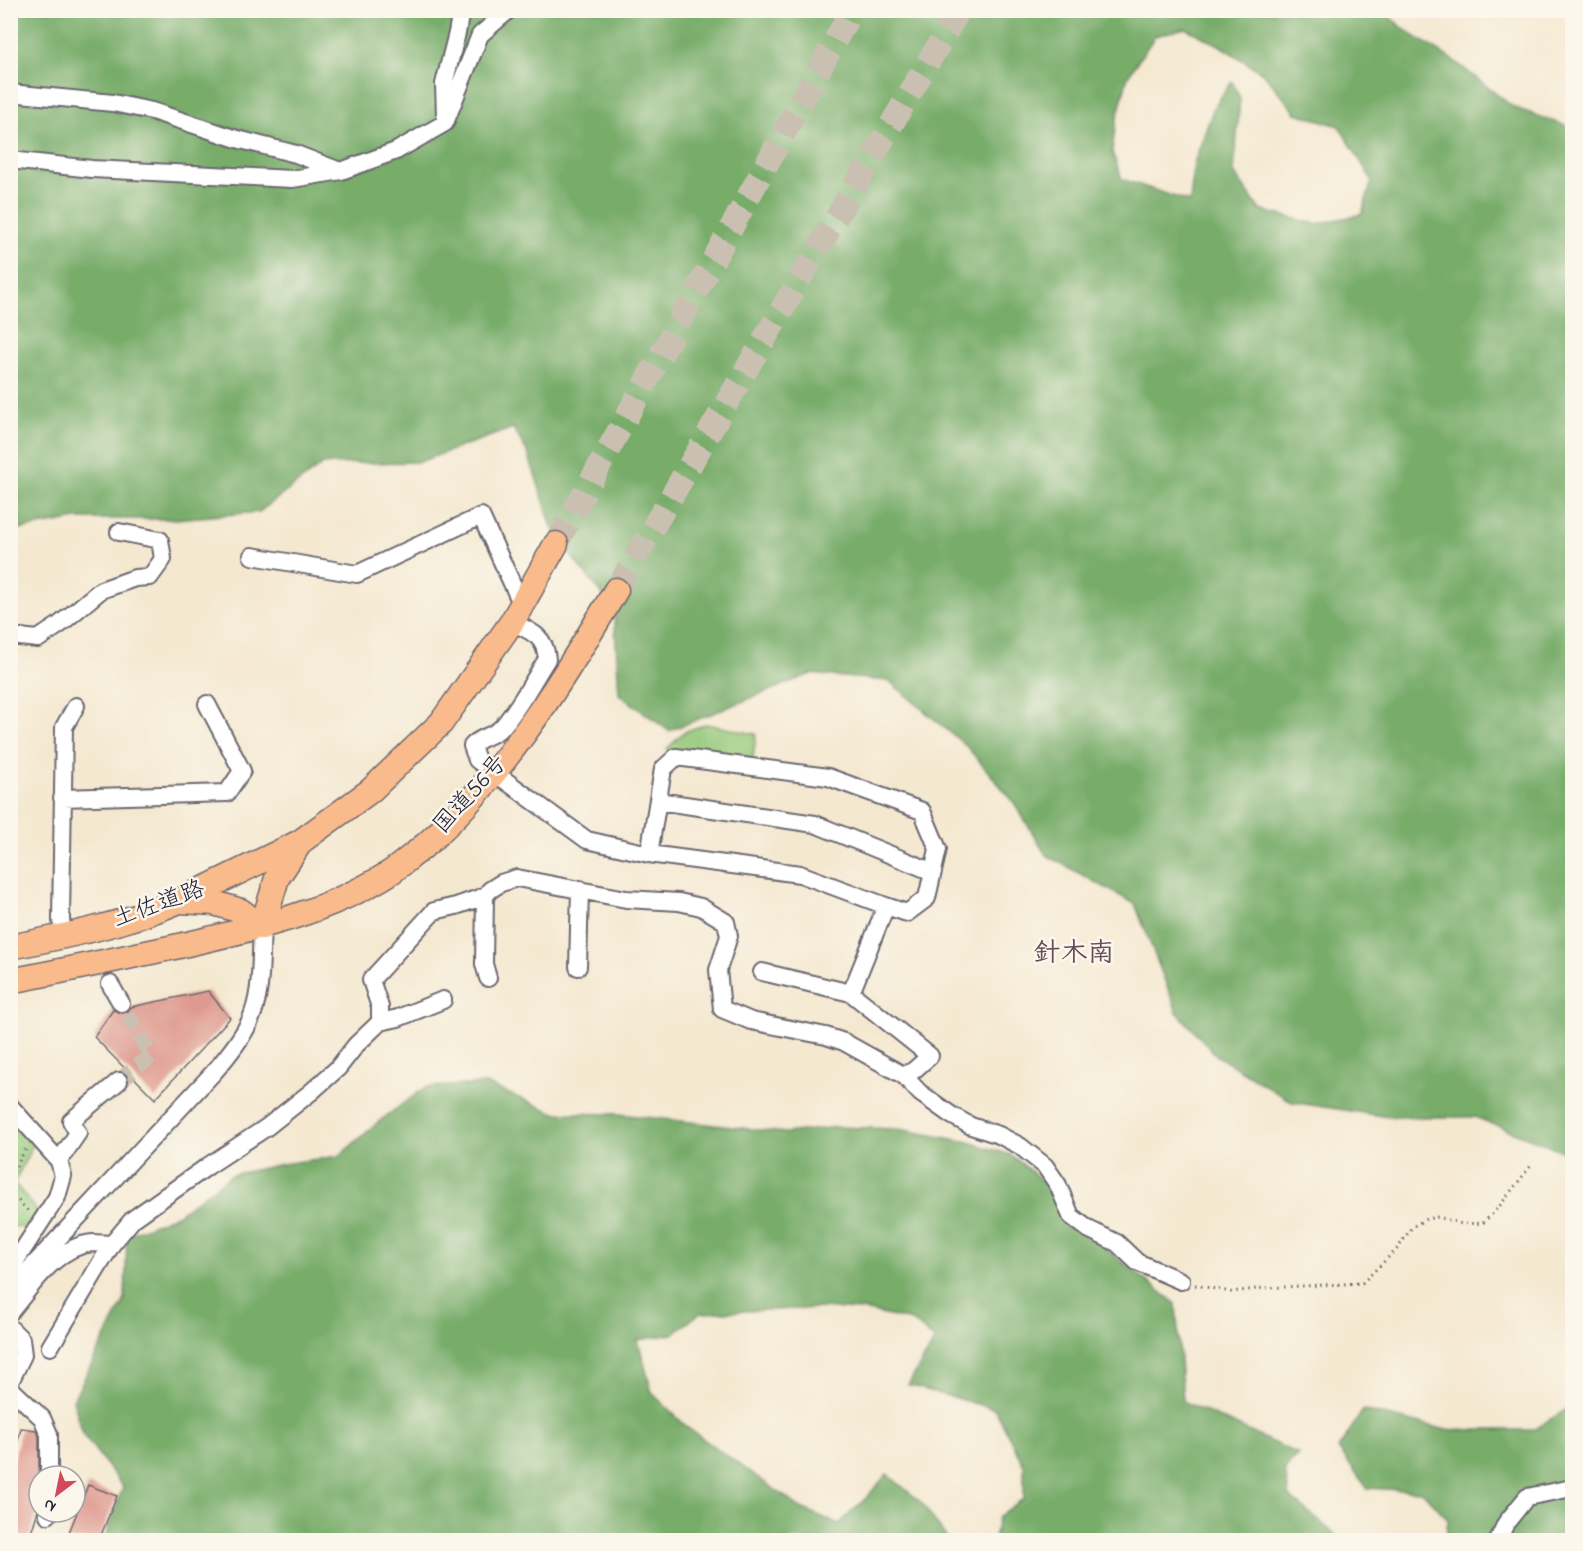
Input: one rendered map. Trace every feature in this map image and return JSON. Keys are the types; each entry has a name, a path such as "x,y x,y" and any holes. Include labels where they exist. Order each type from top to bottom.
{"highway":[{"path":"179,901 214,903 241,911 262,927 277,878 300,842 370,792 441,723 517,614 556,544"},
{"name":"国道56号","path":"262,927 325,907 389,874 444,829 495,773 575,660 616,590"},
{"name":"土佐道路","path":"10,947 63,936 161,909 300,842"},
{"name":"土佐道路","path":"10,981 262,927"}],"street":[{"path":"445,123 444,84 461,10"},
{"path":"10,160 92,169 292,179 341,171 396,152 445,123 480,36 510,10"},
{"path":"10,93 113,103 152,111 237,139 296,154 341,171"},
{"path":"252,556 357,573 481,516 517,614 546,646 547,659 502,728 491,736 477,740 472,746 477,760 587,840 649,855 800,874 907,912 927,898 938,849 922,811 828,777 676,757 663,769 649,855"},
{"path":"10,636 38,639 59,625 101,590 135,578 150,577 163,559 160,540 119,532"},
{"path":"62,798 227,793 242,771 207,704"},
{"path":"63,936 60,919 64,727 76,706"},
{"path":"658,801 815,824 933,872"},
{"path":"380,1022 380,1007 371,980 434,911 485,896 501,883 517,878 626,900 679,902 701,907 726,922 729,936 718,970 722,1009 751,1021 826,1036 844,1042 903,1075 920,1093 951,1115 971,1126 999,1135 1020,1146 1045,1166 1058,1185 1071,1216 1088,1229 1117,1243 1137,1262 1181,1281"},
{"path":"578,967 580,889"},
{"path":"485,896 484,964 488,978"},
{"path":"851,993 886,906"},
{"path":"15,1285 233,1050 249,1022 256,999 260,980 262,927"},
{"path":"762,972 851,993 930,1056 913,1071 903,1075"},
{"path":"110,984 121,1003"},
{"path":"50,1347 112,1244 133,1219 267,1127 311,1092 338,1068 356,1045 380,1022 398,1018 442,1000"},
{"path":"59,1161 78,1133 71,1121 119,1081"},
{"path":"10,1106 59,1161 63,1176 57,1197 15,1262 15,1285"},
{"path":"10,1312 47,1267 68,1252 91,1243 112,1244"},
{"path":"10,1328 21,1340 23,1355 10,1382"},
{"path":"10,1388 42,1418 50,1434 49,1464"},
{"path":"1498,1540 1506,1523 1527,1497 1572,1488"}],"path":[{"path":"10,1177 34,1133"},
{"path":"1181,1281 1231,1292 1362,1283 1398,1248 1412,1227 1426,1219 1438,1217 1462,1224 1483,1223 1498,1208 1533,1163"},
{"path":"10,1192 40,1223"}],"green space":[{"path":"11,11 1382,11 1411,34 1456,62 1513,107 1572,128 1572,1155 1475,1117 1389,1117 1292,1102 1217,1056 1177,1012 1135,904 1046,855 1013,801 967,747 889,681 811,674 669,731 619,694 614,609 555,536 528,453 513,428 419,462 323,464 259,512 175,519 77,519 11,531","holes":["1185,28 1219,45 1264,74 1296,113 1339,126 1372,180 1362,214 1316,224 1260,210 1234,173 1240,98 1232,81 1214,107 1194,163 1190,202 1122,179 1112,152 1116,122 1128,76 1155,36"]},
{"path":"706,724 756,734 753,759 667,749 684,732"},
{"path":"486,1084 555,1113 619,1114 786,1133 837,1127 899,1129 969,1142 1011,1155 1063,1197 1083,1231 1176,1304 1183,1401 1298,1454 1285,1470 1289,1496 1342,1540 1069,1540 1043,1537 1029,1540 994,1540 998,1517 1024,1498 1024,1466 995,1409 908,1385 935,1340 912,1321 863,1310 819,1308 700,1313 673,1334 638,1340 652,1393 688,1428 801,1508 839,1524 887,1474 922,1503 948,1540 104,1540 123,1487 83,1434 73,1400 125,1299 127,1235 177,1215 231,1175 282,1164 339,1156 382,1119 426,1087"},
{"path":"11,1128 35,1141 14,1183 39,1213 28,1228 11,1226"},
{"path":"1572,1406 1572,1540 1446,1540 1448,1519 1422,1491 1367,1488 1338,1449 1363,1410 1447,1430 1533,1430"}],"building":[{"path":"208,991 230,1018 155,1099 94,1037 113,1010 127,1012 131,1007"},
{"path":"21,1428 36,1430 39,1436 39,1464 27,1464 27,1524 34,1524 29,1540 10,1540 10,1476"},
{"path":"88,1485 117,1496 99,1540 66,1540 72,1524 87,1524"}],"tunnel":[{"path":"556,544 852,10"},
{"path":"616,590 959,10"},
{"path":"119,1081 151,1056 121,1003"}],"district":[{"name":"針木南","path":"1074,954"}]}
